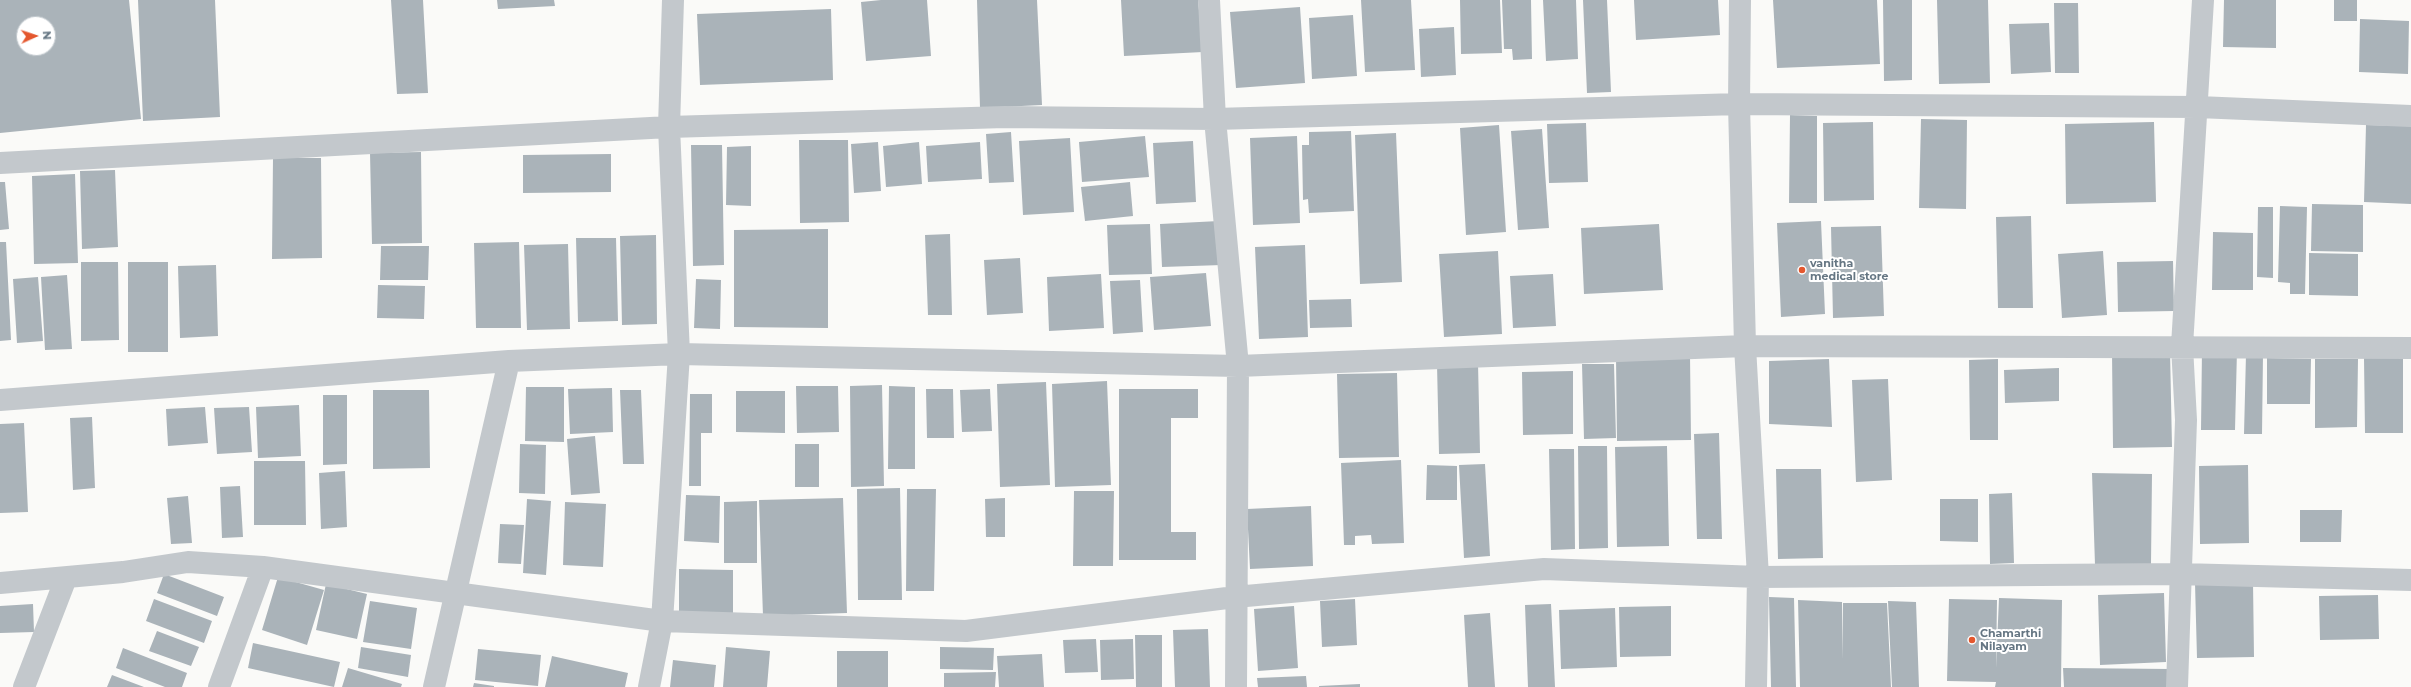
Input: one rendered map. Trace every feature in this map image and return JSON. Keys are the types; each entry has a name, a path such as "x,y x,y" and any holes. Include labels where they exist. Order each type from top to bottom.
{"street":[{"path":"649,687 662,621 679,354 669,127 673,0"},
{"path":"1209,0 1215,119 1238,366 1235,597 1236,687"},
{"path":"1740,0 1739,104 1745,346 1758,577 1756,687"},
{"path":"2177,687 2186,420 2182,346 2198,107 2203,0"},
{"path":"0,163 669,127 1005,117 1215,119 1739,104 2198,107 2411,116"},
{"path":"0,400 509,361 679,354 1238,366 1745,346 2182,346 2411,348"},
{"path":"434,687 509,361"},
{"path":"0,584 66,578 188,562 263,567 662,621 966,631 1235,597 1544,569 1758,577 2180,574 2411,580"},
{"path":"219,687 263,567"},
{"path":"24,687 66,578"}],"building":[{"path":"0,0 129,0 141,119 0,133"},
{"path":"138,0 215,0 220,117 143,121"},
{"path":"391,0 423,0 428,93 397,94"},
{"path":"497,0 554,0 555,6 498,9"},
{"path":"881,0 927,0 931,56 866,61 861,2"},
{"path":"977,0 1037,0 1042,105 980,108"},
{"path":"1121,0 1198,0 1203,52 1124,56"},
{"path":"1361,0 1411,0 1415,70 1365,72"},
{"path":"1460,0 1500,0 1502,53 1461,54"},
{"path":"1502,0 1531,0 1532,59 1513,60 1512,49 1504,49"},
{"path":"1543,0 1576,0 1578,59 1546,61"},
{"path":"1583,0 1607,0 1611,92 1587,93"},
{"path":"1634,0 1718,0 1720,35 1636,40"},
{"path":"1773,0 1877,0 1880,64 1777,68"},
{"path":"1883,0 1912,0 1912,80 1884,81"},
{"path":"1937,0 1988,0 1990,83 1939,84"},
{"path":"2224,0 2276,0 2276,48 2223,47"},
{"path":"2334,0 2357,0 2357,21 2334,21"},
{"path":"2054,3 2078,3 2079,73 2055,73"},
{"path":"1300,7 1305,83 1236,88 1230,12"},
{"path":"831,9 833,80 700,85 697,14"},
{"path":"1353,15 1357,76 1312,79 1309,18"},
{"path":"2360,19 2409,21 2408,74 2359,72"},
{"path":"2049,23 2051,72 2011,74 2009,24"},
{"path":"1454,27 1456,75 1421,77 1419,29"},
{"path":"1790,115 1817,116 1817,203 1789,203"},
{"path":"1921,119 1967,120 1966,209 1919,208"},
{"path":"1873,122 1874,200 1824,201 1823,123"},
{"path":"2154,122 2156,202 2066,204 2065,124"},
{"path":"1586,123 1588,182 1549,183 1547,124"},
{"path":"1499,125 1506,232 1466,235 1460,128"},
{"path":"2366,125 2411,126 2411,204 2364,202"},
{"path":"1542,129 1549,228 1518,230 1511,131"},
{"path":"1351,131 1354,211 1309,213 1308,199 1303,200 1302,145 1309,145 1309,132"},
{"path":"1011,132 1014,182 989,183 986,134"},
{"path":"1396,133 1402,282 1360,284 1355,135"},
{"path":"1145,136 1149,177 1082,182 1079,142"},
{"path":"1297,136 1300,223 1253,225 1250,138"},
{"path":"1070,138 1074,212 1023,215 1019,141"},
{"path":"799,140 848,140 849,222 800,223"},
{"path":"1193,141 1196,202 1156,204 1153,143"},
{"path":"878,142 881,191 854,193 851,144"},
{"path":"919,142 922,184 886,187 883,146"},
{"path":"980,142 982,179 928,182 926,146"},
{"path":"691,145 722,145 724,265 693,266"},
{"path":"751,146 751,206 726,205 727,147"},
{"path":"421,152 422,243 372,244 370,153"},
{"path":"611,154 611,192 523,193 523,155"},
{"path":"273,158 321,158 322,258 272,259"},
{"path":"115,170 118,247 82,249 80,171"},
{"path":"75,174 78,263 34,264 32,176"},
{"path":"0,182 5,182 9,229 0,230"},
{"path":"1130,182 1133,216 1085,221 1081,187"},
{"path":"2312,204 2363,205 2363,252 2311,251"},
{"path":"2280,206 2307,207 2305,294 2290,294 2290,283 2278,282"},
{"path":"2258,207 2273,207 2273,278 2257,277"},
{"path":"2031,216 2033,308 1998,308 1996,217"},
{"path":"1219,221 1222,265 1162,267 1160,224"},
{"path":"1821,221 1825,314 1781,317 1777,223"},
{"path":"1150,224 1152,274 1109,275 1107,225"},
{"path":"1659,224 1663,290 1584,294 1581,228"},
{"path":"1881,226 1884,316 1833,318 1831,227"},
{"path":"828,229 828,328 734,327 734,230"},
{"path":"2213,232 2253,233 2253,290 2212,290"},
{"path":"950,234 952,315 928,315 925,235"},
{"path":"656,235 657,324 622,325 620,236"},
{"path":"576,238 616,238 618,321 578,322"},
{"path":"0,242 6,242 11,340 0,341"},
{"path":"519,242 521,328 476,328 474,243"},
{"path":"568,244 570,329 527,330 524,245"},
{"path":"1305,245 1308,337 1259,339 1255,247"},
{"path":"381,246 429,246 428,280 380,280"},
{"path":"1498,251 1502,334 1444,337 1439,254"},
{"path":"2103,251 2107,315 2062,318 2058,254"},
{"path":"2309,253 2358,254 2358,296 2309,295"},
{"path":"1020,258 1023,313 987,315 984,260"},
{"path":"2173,261 2174,311 2118,312 2117,262"},
{"path":"81,262 118,262 119,340 81,341"},
{"path":"128,262 168,262 168,352 128,352"},
{"path":"216,265 218,336 180,338 178,266"},
{"path":"1206,273 1211,326 1154,330 1150,277"},
{"path":"1101,274 1104,328 1049,331 1047,277"},
{"path":"1553,274 1556,326 1513,328 1510,276"},
{"path":"67,275 72,349 45,350 41,277"},
{"path":"38,277 43,341 17,343 13,279"},
{"path":"696,279 721,280 720,329 694,328"},
{"path":"1140,280 1143,332 1113,334 1110,281"},
{"path":"378,285 425,286 424,319 377,318"},
{"path":"1351,299 1352,327 1310,328 1309,300"},
{"path":"2202,349 2237,350 2235,430 2201,430"},
{"path":"2170,350 2172,447 2113,448 2112,352"},
{"path":"2246,354 2263,354 2262,434 2244,434"},
{"path":"1690,355 1691,440 1617,441 1616,357"},
{"path":"2267,358 2311,359 2310,404 2267,404"},
{"path":"2364,358 2403,358 2403,433 2365,433"},
{"path":"1829,359 1832,427 1769,424 1769,361"},
{"path":"1998,359 1998,440 1970,440 1969,360"},
{"path":"2315,359 2358,359 2357,427 2315,428"},
{"path":"1478,363 1480,453 1439,454 1437,364"},
{"path":"1582,364 1614,364 1616,438 1584,439"},
{"path":"2059,368 2059,401 2005,403 2004,370"},
{"path":"1573,371 1573,434 1523,435 1522,372"},
{"path":"1397,373 1399,457 1339,458 1337,374"},
{"path":"1888,379 1892,480 1856,482 1852,380"},
{"path":"1107,381 1111,485 1055,487 1052,384"},
{"path":"1046,382 1050,485 1000,487 997,384"},
{"path":"882,385 884,486 851,487 850,386"},
{"path":"796,386 838,386 839,432 797,433"},
{"path":"889,386 915,387 915,469 888,469"},
{"path":"526,387 564,387 564,442 525,441"},
{"path":"612,388 613,432 570,434 568,389"},
{"path":"926,389 953,389 954,438 927,438"},
{"path":"990,389 992,431 962,432 960,390"},
{"path":"1119,389 1198,389 1198,418 1171,418 1171,532 1196,532 1196,560 1119,560"},
{"path":"373,390 429,390 430,468 373,469"},
{"path":"620,390 641,390 644,464 623,464"},
{"path":"736,391 785,391 785,433 736,432"},
{"path":"690,394 712,394 712,433 701,433 701,486 689,486"},
{"path":"323,395 347,395 347,464 323,465"},
{"path":"299,405 301,456 258,458 256,407"},
{"path":"205,407 208,443 168,446 166,409"},
{"path":"249,407 252,452 217,454 214,408"},
{"path":"92,417 95,488 73,490 70,418"},
{"path":"24,423 28,512 0,513 0,424"},
{"path":"1719,433 1722,539 1697,539 1694,434"},
{"path":"595,436 600,493 571,495 567,439"},
{"path":"520,444 546,445 545,494 519,493"},
{"path":"795,444 819,444 819,487 795,487"},
{"path":"1578,446 1607,446 1608,548 1579,549"},
{"path":"1667,446 1669,546 1617,547 1615,447"},
{"path":"1549,449 1574,449 1575,549 1551,550"},
{"path":"1401,460 1404,543 1372,544 1371,535 1355,536 1355,545 1344,545 1341,463"},
{"path":"254,461 305,461 306,525 254,525"},
{"path":"1485,464 1490,556 1464,558 1459,465"},
{"path":"1427,465 1457,466 1457,500 1426,500"},
{"path":"2248,465 2249,543 2200,544 2199,466"},
{"path":"1776,469 1821,469 1823,558 1778,559"},
{"path":"345,471 347,527 321,529 319,473"},
{"path":"2092,473 2152,474 2151,564 2095,565"},
{"path":"240,486 243,537 222,538 220,487"},
{"path":"900,488 902,600 858,600 857,489"},
{"path":"907,489 936,489 934,591 906,591"},
{"path":"1074,491 1114,491 1113,566 1073,566"},
{"path":"2012,493 2014,563 1990,564 1989,494"},
{"path":"686,495 720,496 719,543 684,541"},
{"path":"188,496 192,543 171,544 167,498"},
{"path":"843,498 847,613 763,616 759,500"},
{"path":"1005,498 1005,537 986,537 985,499"},
{"path":"527,499 551,501 546,575 523,573"},
{"path":"1940,499 1978,499 1978,542 1940,541"},
{"path":"757,501 757,563 724,563 724,502"},
{"path":"565,502 606,504 603,567 563,565"},
{"path":"1311,506 1313,566 1250,569 1247,509"},
{"path":"2300,510 2342,510 2341,542 2300,542"},
{"path":"500,524 524,525 521,564 498,563"},
{"path":"679,569 733,570 733,616 679,614"},
{"path":"164,574 224,597 217,616 157,593"},
{"path":"278,577 324,590 307,645 262,630"},
{"path":"2253,582 2254,657 2197,658 2195,583"},
{"path":"326,584 367,594 357,639 316,630"},
{"path":"2164,593 2166,662 2100,665 2098,595"},
{"path":"2378,595 2379,639 2320,640 2319,596"},
{"path":"1769,597 1794,598 1796,687 1771,687"},
{"path":"1999,598 2062,600 2061,687 1995,687 1996,682 1947,681 1949,599 1997,600 1996,668"},
{"path":"154,599 212,621 204,643 146,621"},
{"path":"1355,599 1357,645 1322,647 1320,601"},
{"path":"1798,600 1842,602 1843,660 1843,603 1887,603 1891,687 1800,687"},
{"path":"370,601 417,608 411,649 363,642"},
{"path":"1888,601 1916,602 1919,687 1892,687"},
{"path":"33,604 34,632 0,633 0,606"},
{"path":"1551,604 1555,687 1528,687 1525,605"},
{"path":"1294,606 1298,668 1258,671 1254,609"},
{"path":"1671,606 1671,656 1620,657 1619,607"},
{"path":"1615,608 1617,667 1561,669 1559,610"},
{"path":"1490,613 1495,687 1468,687 1464,615"},
{"path":"1208,629 1210,687 1175,687 1173,630"},
{"path":"157,631 199,647 191,666 149,651"},
{"path":"1135,635 1162,635 1162,687 1136,687"},
{"path":"1096,639 1098,672 1065,673 1063,640"},
{"path":"1133,639 1134,679 1101,680 1100,640"},
{"path":"253,643 340,662 334,687 248,668"},
{"path":"361,647 411,655 408,677 358,668"},
{"path":"726,647 770,651 767,687 723,687"},
{"path":"940,647 994,648 993,670 940,669"},
{"path":"123,648 187,673 182,687 165,687 116,668"},
{"path":"478,649 541,655 538,686 475,680"},
{"path":"837,651 888,651 888,687 837,687"},
{"path":"1042,654 1044,687 999,687 997,656"},
{"path":"552,656 628,673 625,687 545,687"},
{"path":"673,660 716,665 714,687 670,687"},
{"path":"348,668 402,684 401,687 342,687"},
{"path":"2063,668 2170,669 2169,687 2064,687"},
{"path":"996,672 995,687 944,687 944,673"},
{"path":"112,675 144,687 107,687"},
{"path":"1306,676 1307,687 1258,687 1257,678"},
{"path":"474,683 494,686 494,687 473,687"},
{"path":"1360,684 1360,687 1319,687 1319,686"}],"place":[{"name":"vanitha medical store","path":"1802,270"},
{"name":"Chamarthi Nilayam","path":"1972,640"}]}
